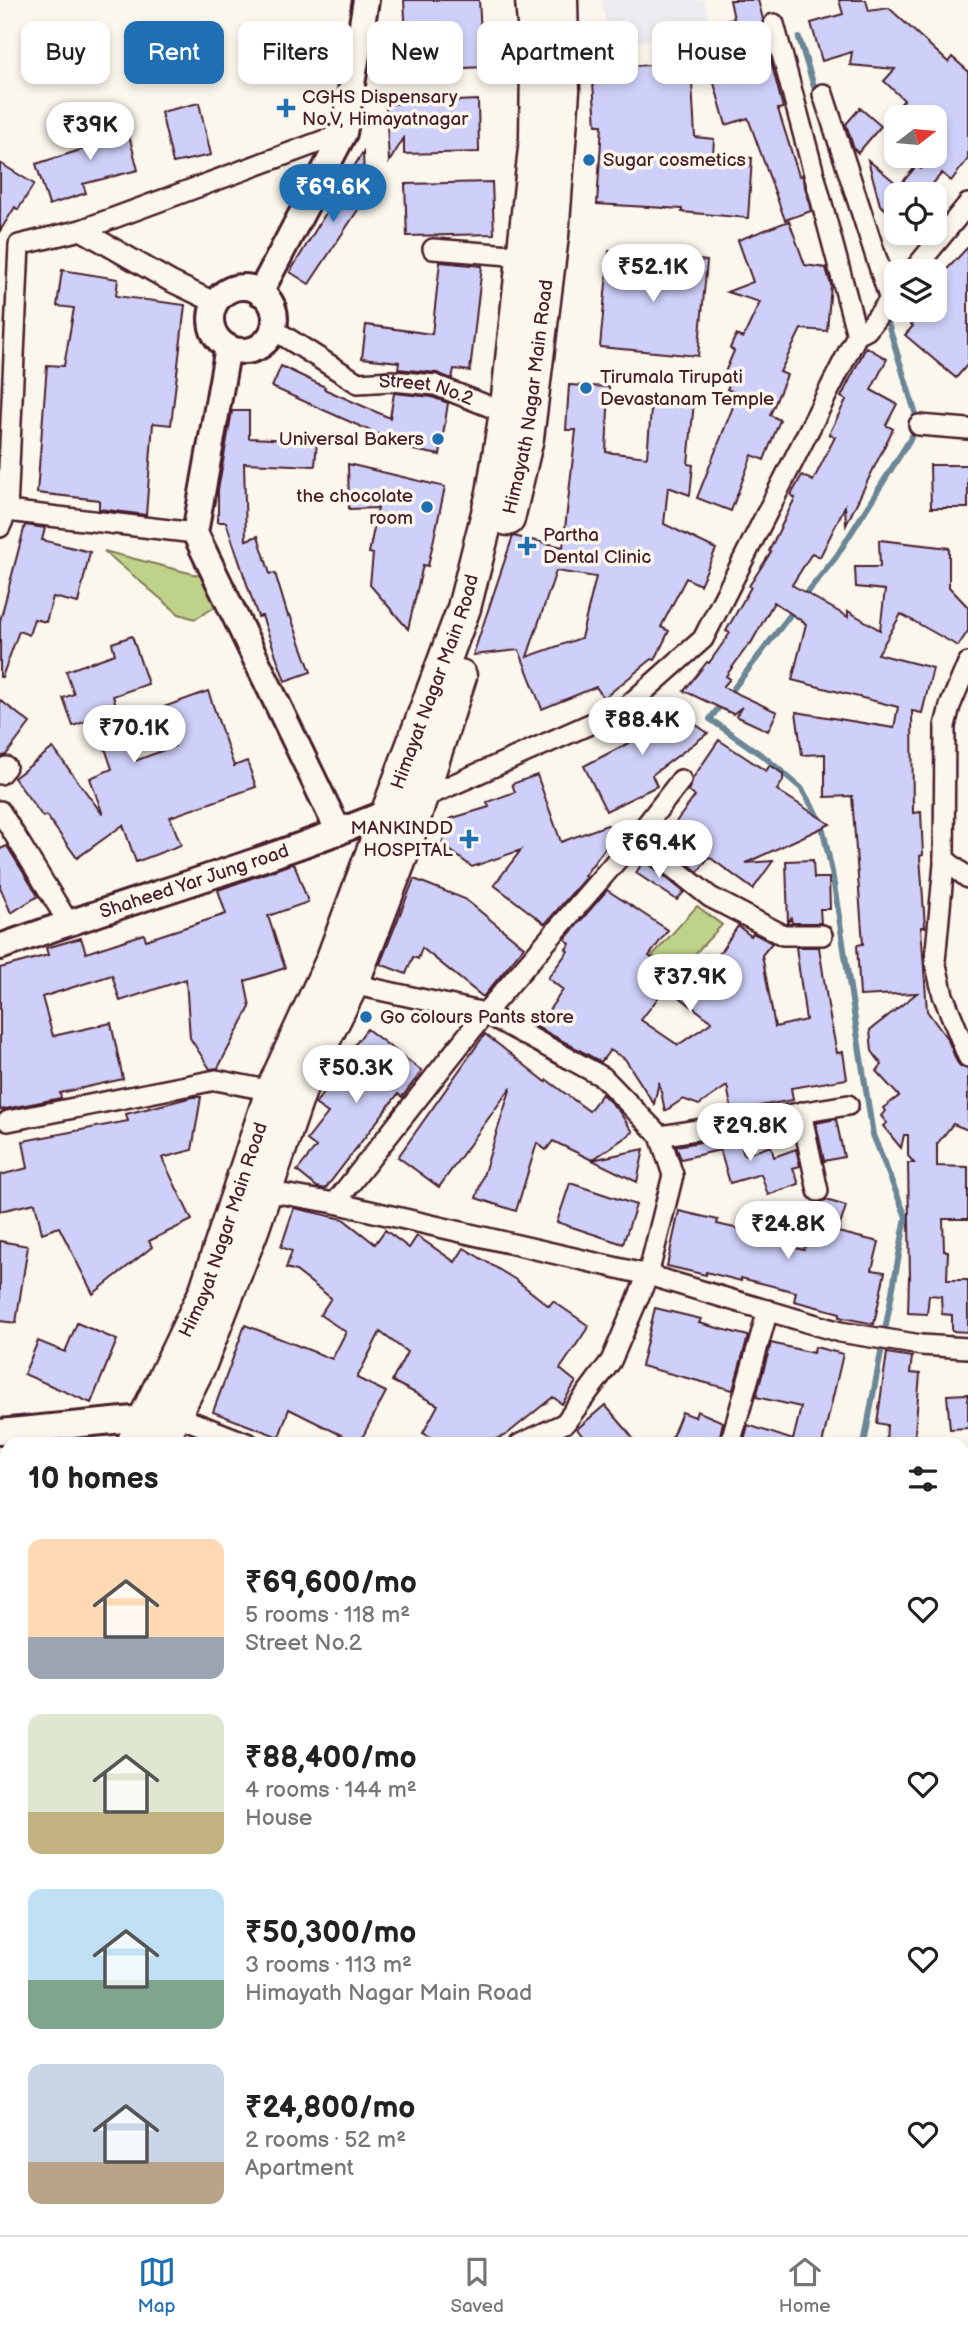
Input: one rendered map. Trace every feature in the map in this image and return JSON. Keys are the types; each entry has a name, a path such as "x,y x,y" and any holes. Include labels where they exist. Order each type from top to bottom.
{"main road":[{"name":"Himayat Nagar Main Road","path":"153,1430 205,1293 271,1091 332,961 464,608 493,493 506,413 536,139 537,62 532,0"},
{"name":"Himayath Nagar Main Road","path":"153,1430 200,1364 303,1081 352,984 405,846 418,800 492,583 527,438 552,236 563,91 561,0"},
{"path":"386,813 418,800"}],"street":[{"path":"260,293 344,133 366,0"},
{"path":"774,24 862,332"},
{"path":"823,94 884,270"},
{"path":"195,533 4,519 19,245 81,230 344,133"},
{"path":"923,259 968,204"},
{"path":"81,230 170,281 216,303"},
{"path":"433,249 523,256"},
{"path":"244,288 260,293 270,302 274,311 273,330 262,345 253,350 242,351 228,347 215,334 212,324 216,303 233,289 244,288"},
{"path":"418,800 624,709 703,639 862,332 884,306"},
{"name":"Street No.2","path":"273,330 358,383 392,381 435,385 506,413"},
{"path":"228,347 195,533 339,832"},
{"path":"919,425 968,429"},
{"path":"968,663 950,706 945,726 944,859 935,961 943,995 968,1057"},
{"path":"335,1203 485,1013 636,838 681,779"},
{"path":"0,811 68,922"},
{"name":"Shaheed Yar Jung road","path":"0,947 339,832 386,813"},
{"path":"636,838 710,897 783,935 822,935"},
{"path":"944,859 968,878"},
{"path":"352,984 485,1013 603,1077 660,1136 673,1175 648,1275 611,1361 565,1423 538,1437"},
{"path":"8,1121 216,1080 271,1091"},
{"path":"660,1136 848,1105"},
{"path":"801,1112 818,1191"},
{"path":"265,1191 335,1203 648,1275 840,1332 921,1345 968,1348"},
{"path":"732,1437 768,1310"},
{"path":"0,1432 153,1430 201,1437"}],"shaded area":[{"path":"602,0 704,0 710,21 652,21 652,39 638,42 638,21 605,21"}],"green space":[{"path":"104,551 201,576 222,603 195,619 179,614"},
{"path":"697,906 722,925 678,972 652,956"}],"building":[{"path":"404,0 479,0 477,67 463,68 463,21 405,21"},
{"path":"730,0 758,0 763,21 724,21 734,19"},
{"path":"839,0 866,0 869,11 889,8 948,62 952,57 968,71 968,159 951,181 942,173 934,182 903,182 914,168 947,168 947,105 900,105 904,100 884,81 895,69 850,65 852,52 822,61 811,23 843,14"},
{"path":"771,62 783,108 778,109 799,176 802,175 811,211 785,220 748,118 726,125 714,84 771,84"},
{"path":"652,65 652,84 692,84 695,137 714,139 713,155 752,158 748,218 682,212 682,209 597,204 602,125 596,125 593,84 638,84 638,66"},
{"path":"478,100 479,152 404,154 404,138 389,162 386,104"},
{"path":"199,103 211,155 173,163 161,112"},
{"path":"860,108 881,126 858,153 854,149 846,124"},
{"path":"124,116 138,170 83,184 86,193 49,205 36,164 90,147 85,126"},
{"path":"363,152 364,185 375,184 309,284 290,272"},
{"path":"868,160 895,182 884,182 884,208 880,205"},
{"path":"0,163 34,184 18,210 15,207 0,231"},
{"path":"492,182 494,234 407,236 405,184"},
{"path":"789,221 805,265 826,268 831,285 827,331 801,329 780,372 787,375 770,415 780,420 764,460 752,455 731,511 697,498 738,394 727,389 733,376 725,372 734,351 730,348 736,335 743,338 760,302 727,292 753,282 738,240"},
{"path":"968,247 968,364 956,378 905,335 913,326 908,322 947,322 947,269"},
{"path":"609,251 707,261 698,356 600,347"},
{"path":"440,262 482,266 470,371 454,369 452,379 437,373 398,369 399,362 362,358 366,325 432,334"},
{"path":"62,270 118,279 116,296 185,305 171,425 153,423 146,515 99,509 99,500 37,493 47,365 64,366 74,308 57,306"},
{"path":"866,347 887,359 871,390 897,404 886,425 893,429 846,525 845,506 820,557 812,553 792,585 848,617 848,611 880,630 885,590 856,587 855,567 880,567 879,540 949,548 949,587 968,607 968,631 958,646 901,614 878,654 933,668 922,713 912,711 913,813 921,812 923,855 920,856 925,927 921,927 927,1011 948,1040 957,1062 968,1069 968,1130 953,1124 937,1144 937,1166 968,1167 968,1219 943,1219 944,1251 948,1251 947,1280 968,1280 968,1332 952,1331 952,1315 942,1314 941,1296 929,1295 927,1314 908,1313 908,1163 914,1163 908,1156 908,1135 904,1135 901,1148 883,1126 887,1123 881,1116 885,1111 883,1108 899,1096 876,1071 882,1065 872,1051 870,1030 917,993 860,996 857,945 863,944 852,796 825,797 825,754 802,755 796,712 894,728 898,707 792,680 806,624 774,602 750,645 726,676 730,679 723,687 777,712 768,731 736,716 742,707 733,714 684,691 707,662 709,663 730,633 726,631 751,587 749,586 771,552 769,551 795,498 791,495 802,475 813,481 835,437 829,434 846,400 841,397"},
{"path":"281,366 325,387 324,389 390,418 394,393 432,397 448,403 440,455 413,450 272,387"},
{"path":"569,385 609,387 606,452 647,457 652,398 694,402 688,464 693,465 690,495 668,487 664,524 716,549 700,585 686,578 661,627 669,631 655,660 652,659 604,698 596,687 542,709 519,650 473,655 513,536 563,547 576,430 566,430","holes":["556,571 596,577 581,638 527,657"]},
{"path":"232,411 249,411 249,438 317,441 315,466 244,463 246,540 258,536 270,574 275,573 288,616 290,615 311,672 285,681 262,616 258,617 226,522 218,522 218,490"},
{"path":"348,464 445,487 428,566 423,565 408,629 370,585 373,554 369,553 378,508 349,509"},
{"path":"930,465 968,465 968,508 931,508"},
{"path":"25,525 45,528 42,540 90,552 78,603 53,597 46,622 34,619 29,635 19,631 0,677 0,621"},
{"path":"132,636 148,684 113,696 135,761 175,746 161,708 208,691 234,766 247,761 256,787 170,817 181,845 136,862 123,825 77,858 46,815 43,817 14,778 53,748 103,815 90,778 112,769 95,718 73,726 63,698 74,694 66,671 115,654 112,643"},
{"path":"0,700 30,723 6,755 0,757"},
{"path":"667,705 708,733 652,775 657,786 606,811 584,766 638,738 633,730"},
{"path":"719,740 766,771 770,765 783,774 783,781 777,790 830,824 746,863 773,861 753,889 709,857 698,872 661,842 695,796 688,791 693,778"},
{"path":"537,775 561,842 607,825 619,830 584,876 586,877 545,924 494,885 521,850 472,867 442,844 449,819 489,807 487,802 515,792 512,784"},
{"path":"7,846 38,896 11,913 0,887 0,849"},
{"path":"644,860 684,892 677,900 636,873"},
{"path":"813,860 814,878 829,878 830,909 820,909 821,923 792,923 791,918 788,922 786,861"},
{"path":"294,863 308,902 268,916 285,968 245,981 250,1007 218,1068 210,1069 190,1038 186,979 120,1001 112,975 42,997 53,1036 111,1023 123,1079 60,1093 61,1098 0,1110 0,968 48,955 46,948 81,938 86,953 144,934 146,940 226,914 218,890"},
{"path":"414,879 465,899 524,947 483,997 422,948 418,959 413,957 406,974 380,964"},
{"path":"607,890 668,930 649,956 675,976 641,1020 678,1045 712,1022 668,988 680,972 688,978 706,954 715,960 738,926 751,936 753,933 772,943 762,955 775,1027 806,1020 796,947 819,947 837,1053 843,1052 847,1079 791,1088 793,1100 732,1111 727,1086 699,1105 683,1099 665,1111 659,1082 654,1104 625,1059 610,1050 601,1062 537,1027 563,990 548,978 568,951 566,949 570,944 565,939"},
{"path":"367,1029 422,1071 402,1097 398,1094 325,1189 317,1187 297,1171 316,1147 307,1140 328,1113 315,1104"},
{"path":"485,1034 546,1082 547,1080 589,1111 602,1094 618,1110 633,1132 592,1160 553,1141 546,1150 537,1143 516,1211 476,1198 511,1087 439,1187 398,1157"},
{"path":"201,1097 192,1150 162,1158 192,1220 149,1241 152,1247 93,1294 59,1227 42,1233 35,1203 0,1211 0,1175 28,1168 23,1141 128,1121 126,1114"},
{"path":"836,1119 844,1157 824,1161 816,1123"},
{"path":"738,1136 744,1155 771,1146 774,1157 796,1149 800,1166 793,1168 799,1184 768,1195 761,1174 730,1183 720,1150 681,1159 676,1146"},
{"path":"644,1149 637,1182 592,1160"},
{"path":"570,1183 636,1205 623,1244 557,1222"},
{"path":"826,1200 846,1206 838,1232 879,1242 872,1270 885,1272 874,1324 839,1317 840,1313 794,1301 796,1292 741,1278 741,1281 667,1266 679,1211 718,1220 717,1224 752,1232 751,1237 804,1250 817,1203"},
{"path":"294,1208 343,1219 375,1244 385,1230 409,1248 417,1236 455,1262 464,1248 516,1280 549,1306 553,1301 589,1326 560,1369 576,1382 562,1404 553,1397 501,1437 431,1437 423,1433 438,1405 392,1381 407,1352 380,1332 357,1378 386,1392 363,1437 345,1437 289,1409 279,1437 213,1412 245,1325 332,1359 346,1332 320,1315 331,1298 296,1271 286,1268 292,1251 281,1247"},
{"path":"0,1241 28,1246 16,1323 0,1321"},
{"path":"655,1308 701,1319 699,1323 748,1336 733,1390 641,1366"},
{"path":"77,1323 117,1340 91,1403 24,1374 38,1341 65,1352"},
{"path":"771,1343 813,1353 815,1347 843,1354 824,1437 794,1437 801,1407 756,1397"},
{"path":"887,1353 912,1357 910,1373 920,1374 915,1437 886,1437 887,1425 877,1423"},
{"path":"968,1394 968,1428 950,1429 947,1395"},
{"path":"605,1405 632,1437 583,1437 577,1429"},
{"path":"697,1411 723,1422 720,1437 672,1437 682,1412 695,1417"},
{"path":"748,1425 784,1437 745,1437"}],"waterway":[{"path":"799,38 817,96"},
{"path":"803,598 836,557 919,425 887,322"},
{"path":"794,610 710,719 767,759 801,788 821,821 832,872 873,1135 906,1217 865,1437"}],"place":[{"name":"CGHS Dispensary No.V, Himayatnagar","path":"286,108"},
{"name":"Sugar cosmetics","path":"589,160"},
{"name":"Tirumala Tirupati Devastanam Temple","path":"586,388"},
{"name":"Universal Bakers","path":"438,439"},
{"name":"the chocolate room","path":"427,507"},
{"name":"Partha Dental Clinic","path":"527,546"},
{"name":"MANKINDD HOSPITAL","path":"469,839"},
{"name":"Go colours Pants store","path":"366,1017"}]}
